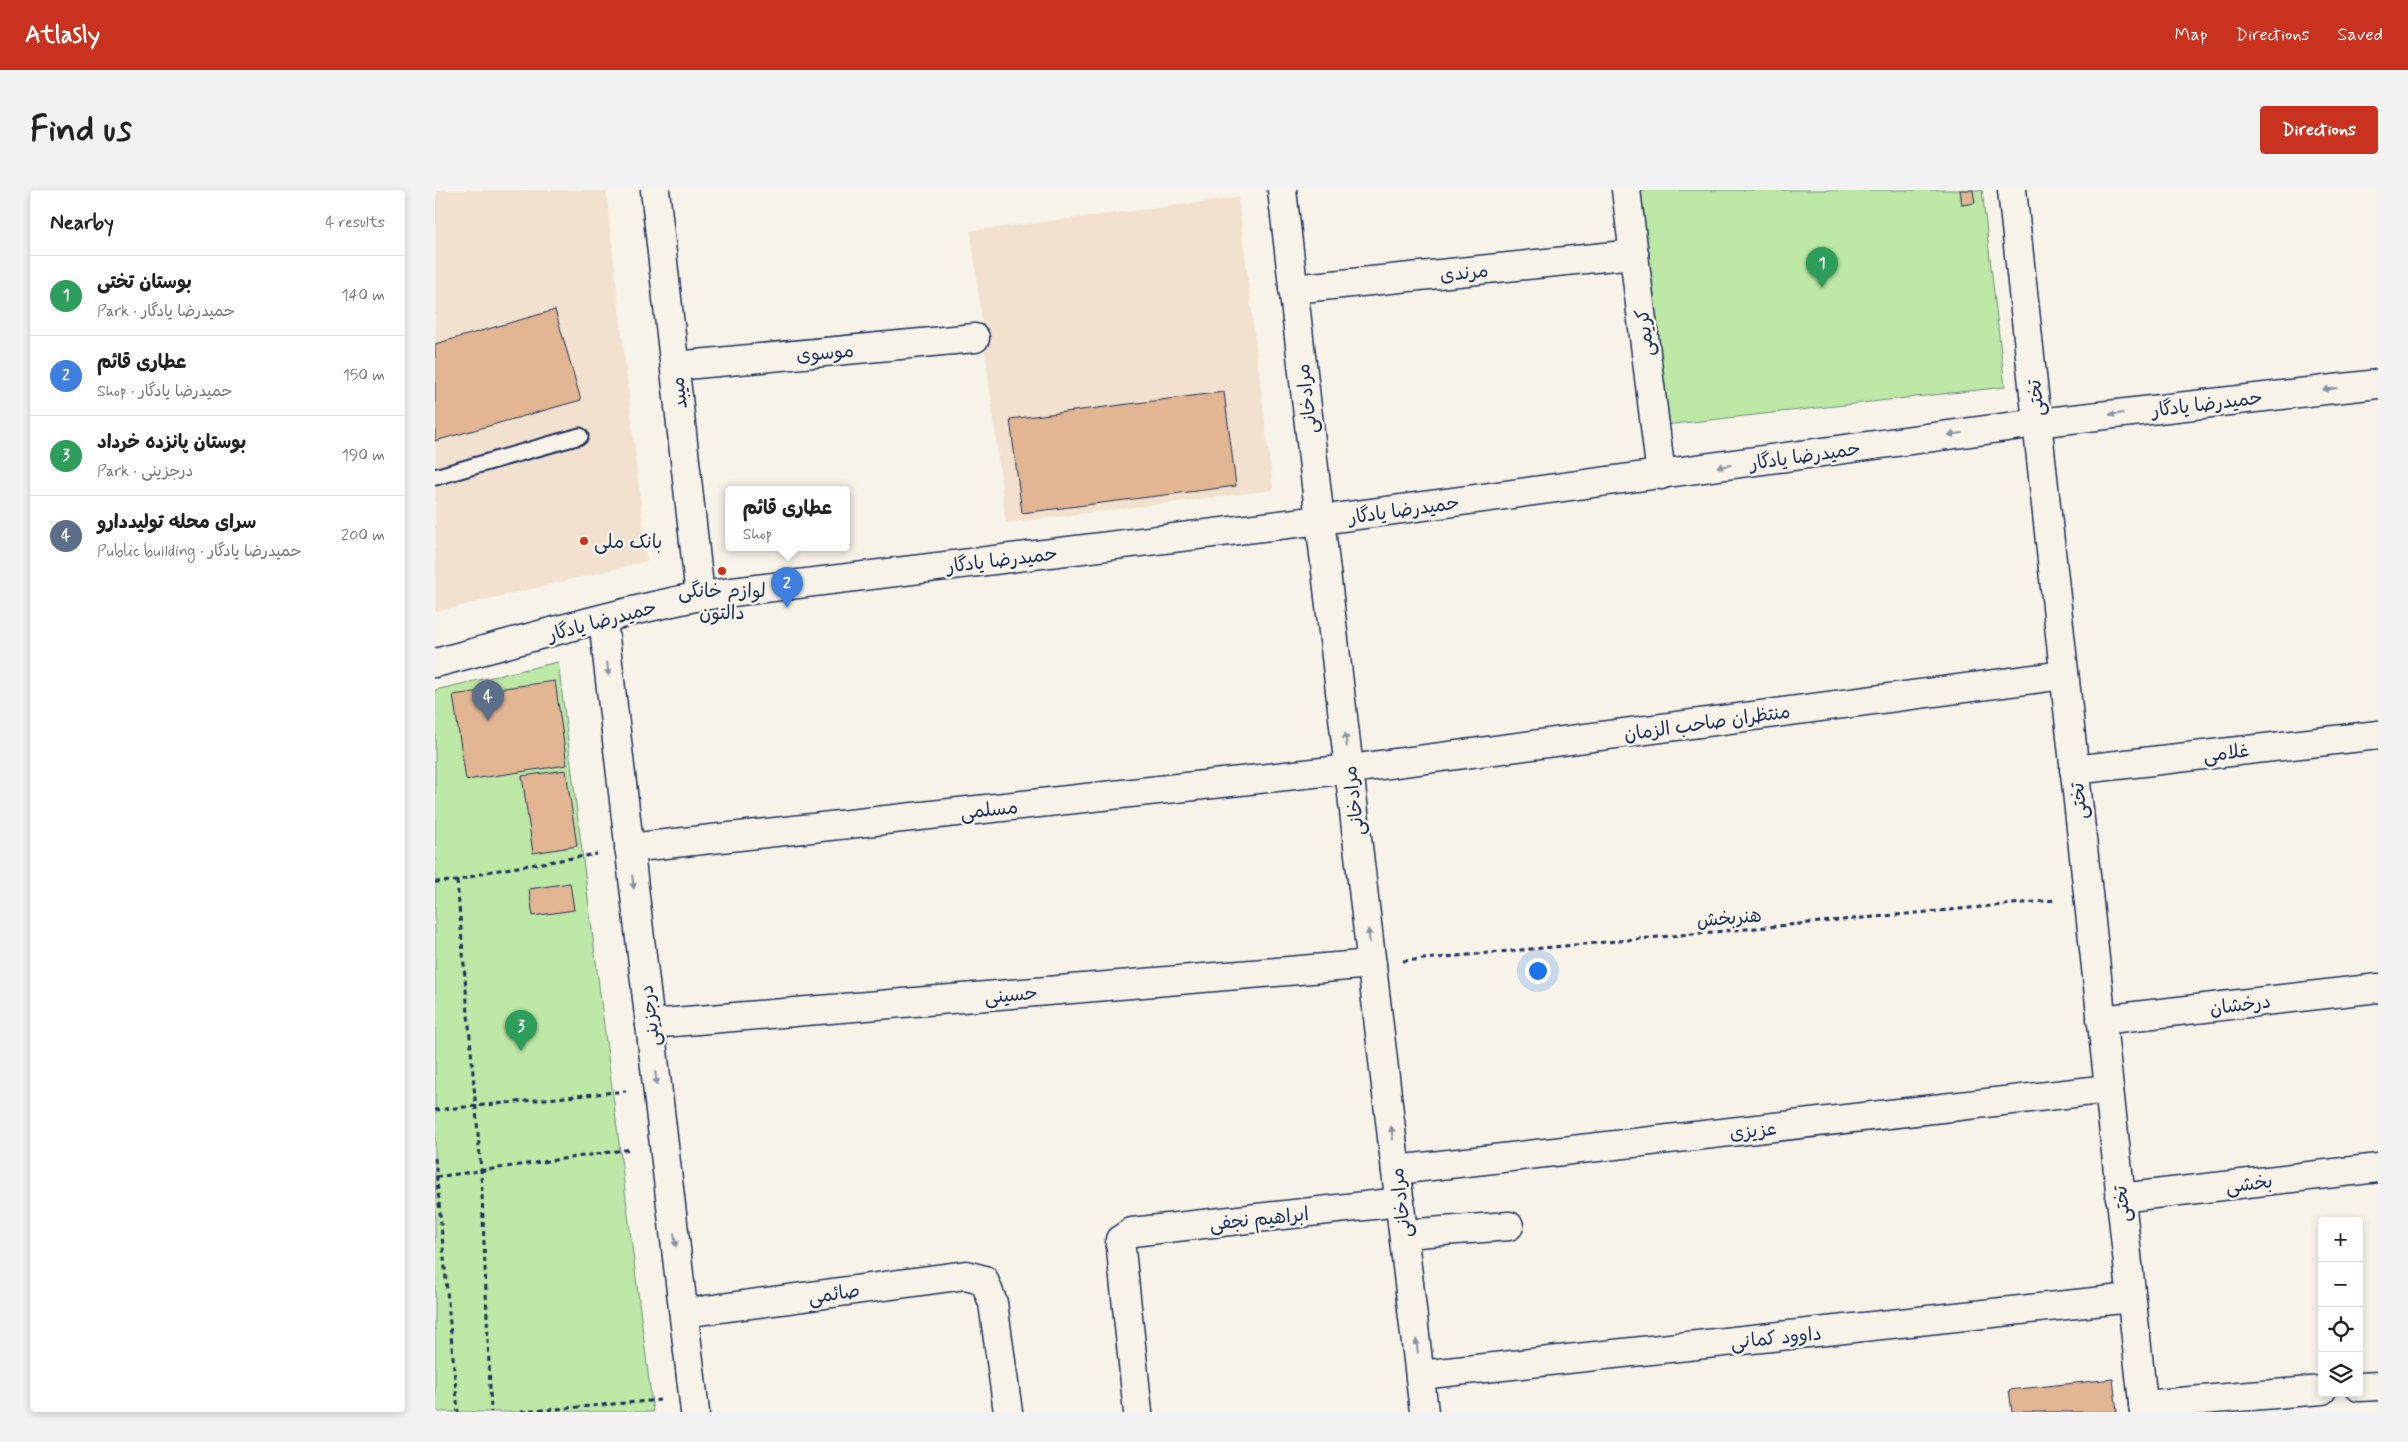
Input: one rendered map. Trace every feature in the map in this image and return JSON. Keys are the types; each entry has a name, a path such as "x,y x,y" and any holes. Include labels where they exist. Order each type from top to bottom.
{"street":[{"name":"میبد","path":"655,190 700,596"},
{"name":"مرادخانی","path":"1282,190 1424,1412"},
{"name":"کریمی","path":"1626,190 1661,475"},
{"name":"تختی","path":"2012,190 2143,1408"},
{"name":"مرندی","path":"1293,290 1634,254"},
{"name":"موسوی","path":"675,366 975,338"},
{"name":"حمیدرضا یادگار","path":"435,663 643,608 700,596 1320,520 2037,423 2378,384"},
{"name":"درجزینی","path":"603,620 694,1405"},
{"name":"منتظران صاحب الزمان","path":"1350,769 2064,675"},
{"name":"غلامی","path":"2074,770 2378,735"},
{"name":"مسلمی","path":"629,848 1350,769"},
{"name":"حسینی","path":"650,1024 1372,964"},
{"name":"درخشان","path":"2101,1020 2378,988"},
{"name":"عزیزی","path":"1396,1170 2109,1089"},
{"name":"بخشی","path":"2120,1198 2378,1168"},
{"name":"ابراهیم نجفی","path":"1138,1412 1120,1240 1132,1232 1400,1202"},
{"path":"1404,1234 1509,1226"},
{"name":"صائمی","path":"684,1313 966,1275 984,1280 993,1303 1008,1412"},
{"name":"داوود کمانی","path":"1420,1375 2131,1298"},
{"path":"2363,1388 2378,1386"},
{"path":"2143,1408 2318,1390"}],"lane":[{"path":"435,477 580,436"}],"path":[{"path":"435,882 457,881 487,872 629,848"},
{"path":"457,881 481,1170 491,1412"},
{"name":"هنربخش","path":"1372,964 2088,897"},
{"path":"435,1110 657,1088"},
{"path":"436,1177 664,1145"},
{"path":"435,1158 458,1412"},
{"path":"521,1412 694,1405"}],"shaded area":[{"path":"435,190 606,190 647,561 435,612"},
{"path":"1238,198 1273,490 1006,523 971,231"}],"green space":[{"path":"1639,190 1982,190 2005,387 1665,425"},
{"path":"558,662 653,1412 435,1412 435,690"}],"building":[{"path":"1960,190 1973,190 1975,203 1962,205"},
{"path":"555,310 581,400 435,441 435,344"},
{"path":"1224,392 1236,486 1022,513 1010,419"},
{"path":"555,681 567,765 466,780 453,695"},
{"path":"566,770 577,846 533,853 522,776"},
{"path":"570,883 574,910 533,916 529,889"},
{"path":"2113,1379 2117,1412 2012,1412 2009,1390"}],"place":[{"name":"بوستان تختی","path":"1822,288"},
{"name":"بانک ملی","path":"584,541"},
{"name":"لوازم خانگی دالتون","path":"722,571"},
{"name":"عطاری قائم","path":"787,608"},
{"name":"سرای محله تولیددارو","path":"488,721"},
{"name":"بوستان پانزده خرداد","path":"521,1051"}]}
